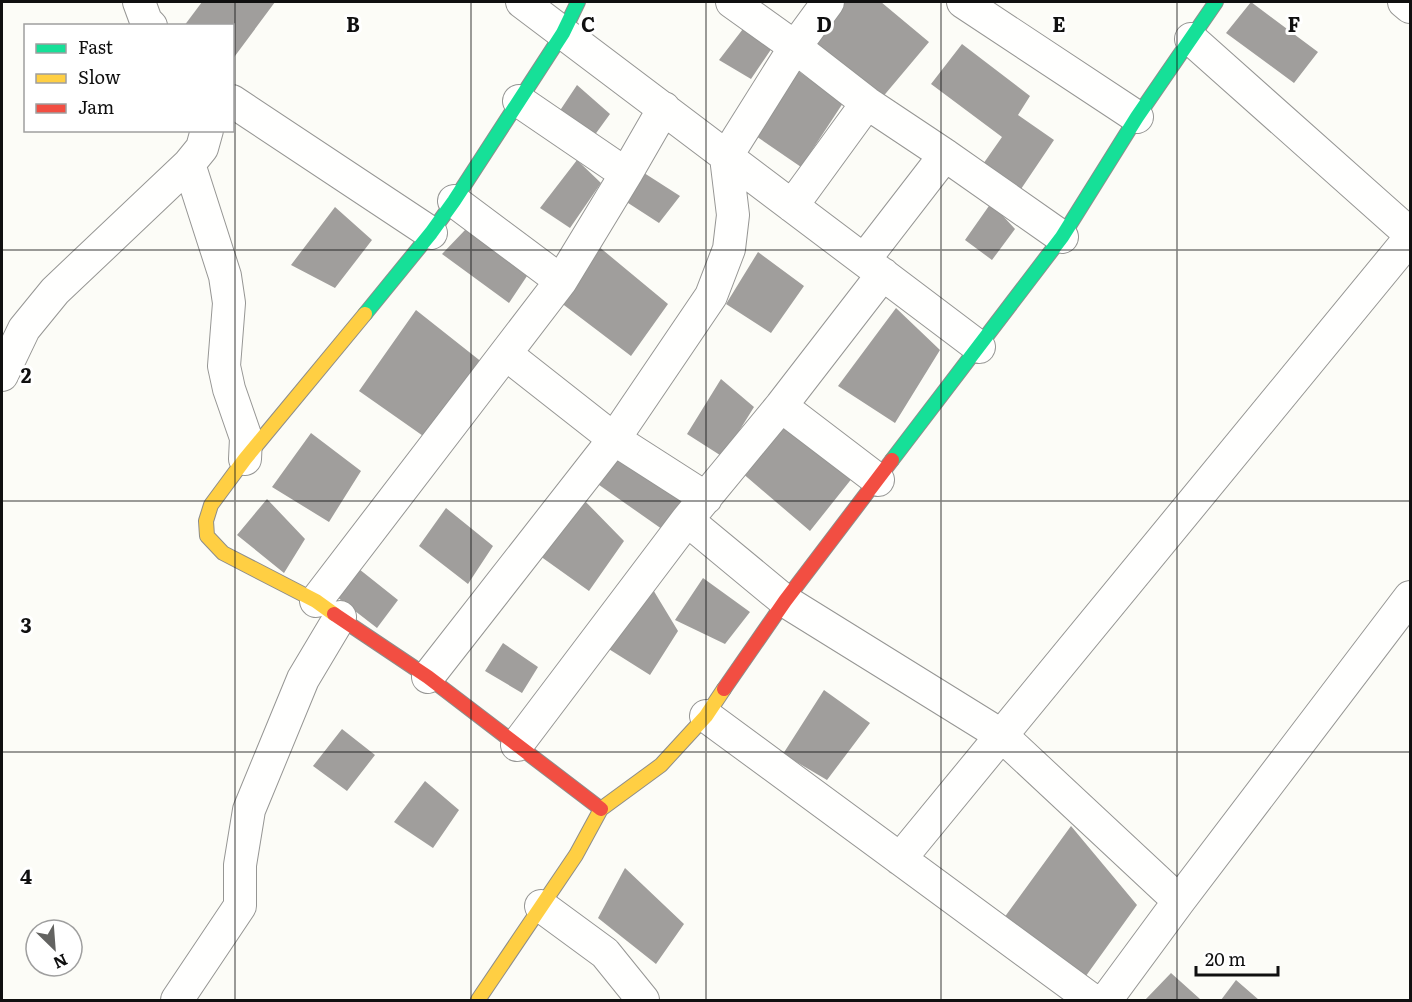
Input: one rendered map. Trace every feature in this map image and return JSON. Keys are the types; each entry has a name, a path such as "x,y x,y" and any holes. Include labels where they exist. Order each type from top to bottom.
{"street":[{"path":"139,2 149,24"},
{"path":"522,2 979,347"},
{"path":"578,2 563,33 454,201 245,459 211,505 206,521 207,536 223,553 328,609 428,677 601,809"},
{"path":"732,2 867,103 945,154 1062,237"},
{"path":"428,677 614,439 711,296 729,249 733,215 726,157 795,47 828,2"},
{"path":"963,2 1137,117"},
{"path":"478,1000 576,855 601,809 661,765 706,717 785,601 1062,237 1137,117 1216,2"},
{"path":"1404,2 1410,7"},
{"path":"900,859 1410,236 1191,39"},
{"path":"519,101 626,174"},
{"path":"234,102 430,233"},
{"path":"792,206 867,103"},
{"path":"177,1000 240,906 240,865 249,810 303,680 328,609 506,354 561,281 664,108"},
{"path":"2,375 24,329 55,291 189,164 201,148 206,132"},
{"path":"517,745 697,509 781,406 874,267 945,154"},
{"path":"189,164 225,276 229,303 224,366 229,389 246,438 245,459"},
{"path":"454,201 561,281"},
{"path":"506,354 614,439 697,509 785,601 1001,735 1179,901"},
{"path":"781,406 878,480"},
{"path":"1106,1000 1410,597"},
{"path":"706,717 1092,1000"},
{"path":"541,906 605,953 643,1000"}],"building":[{"path":"202,2 275,2 234,57 234,24 186,24"},
{"path":"837,2 881,2 929,42 881,99 805,45"},
{"path":"1251,2 1318,52 1294,83 1226,33"},
{"path":"746,25 772,48 751,79 719,60"},
{"path":"962,44 1030,96 1018,115 1054,140 1019,192 981,167 1002,137 931,84"},
{"path":"791,66 843,103 801,167 753,134"},
{"path":"577,85 610,114 594,136 559,112"},
{"path":"577,160 601,183 570,228 540,208"},
{"path":"641,171 680,196 659,223 625,201"},
{"path":"991,203 1015,229 992,260 965,240"},
{"path":"335,207 372,240 335,288 291,265"},
{"path":"466,229 527,276 509,303 442,254"},
{"path":"592,241 668,304 631,356 556,299"},
{"path":"758,252 804,286 771,333 726,304"},
{"path":"896,308 940,350 895,423 838,386"},
{"path":"416,310 483,363 426,438 359,391"},
{"path":"721,379 754,407 723,457 687,434"},
{"path":"783,419 853,477 810,531 741,472"},
{"path":"311,433 361,471 329,522 272,487"},
{"path":"615,452 690,508 669,534 592,480"},
{"path":"581,497 624,541 589,591 540,556"},
{"path":"267,499 305,539 284,573 237,535"},
{"path":"446,508 493,546 468,584 419,546"},
{"path":"359,569 398,600 377,628 337,597"},
{"path":"703,578 750,612 725,644 675,620"},
{"path":"652,588 678,631 650,675 604,646"},
{"path":"503,643 538,667 522,693 485,671"},
{"path":"824,690 870,723 827,780 783,754"},
{"path":"342,729 375,755 347,791 313,766"},
{"path":"425,781 459,810 433,848 394,822"},
{"path":"1071,826 1137,905 1083,980 1001,922"},
{"path":"625,868 684,924 656,964 598,918"},
{"path":"1171,973 1200,999 1145,1000"},
{"path":"1236,980 1259,1000 1221,1000"}],"traffic: fast":[{"path":"365,314 454,201 563,33 578,2"},
{"path":"892,460 1062,237 1137,117 1216,2"}],"traffic: slow":[{"path":"334,614 316,601 223,553 207,536 206,521 211,505 245,459 365,314"},
{"path":"478,1000 576,855 601,809 661,765 706,716 724,689"}],"traffic: jam":[{"path":"724,689 785,601 892,460"},
{"path":"334,614 428,677 601,809"}]}
